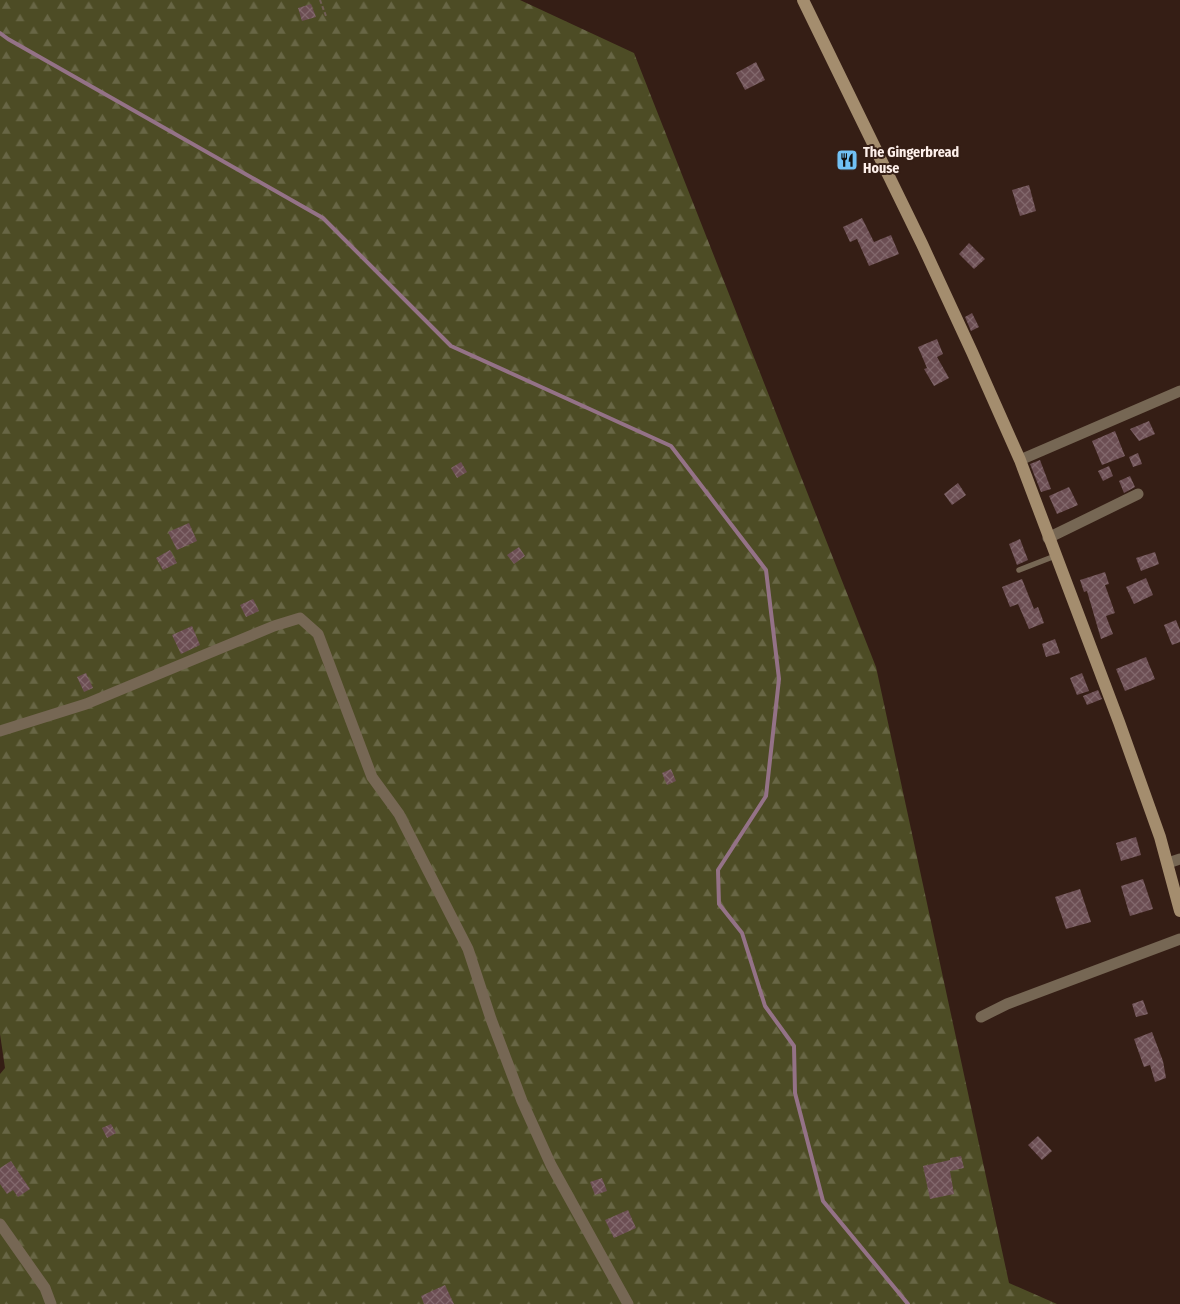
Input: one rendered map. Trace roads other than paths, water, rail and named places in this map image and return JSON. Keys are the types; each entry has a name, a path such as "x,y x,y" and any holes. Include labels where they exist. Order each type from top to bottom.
{"street":[{"path":"803,0 972,352 1020,460 1048,538 1174,861 1180,911"},
{"path":"1020,460 1180,391"},
{"path":"1048,538 1138,494"},
{"path":"0,731 86,704 274,626 300,618 318,634 372,776 399,814 468,949 522,1101 551,1165 628,1304"},
{"path":"981,1017 1007,1004 1180,939"},
{"path":"0,1224 45,1288 51,1304"}],"lane":[{"path":"1019,570 1055,556"}],"waterway":[{"path":"0,33 323,218 451,346 671,446 766,570 779,679 766,796 718,870 719,904 742,933 765,1006 794,1046 795,1093 823,1201 908,1304"}],"place":[{"name":"The Gingerbread House","path":"847,160"}]}
